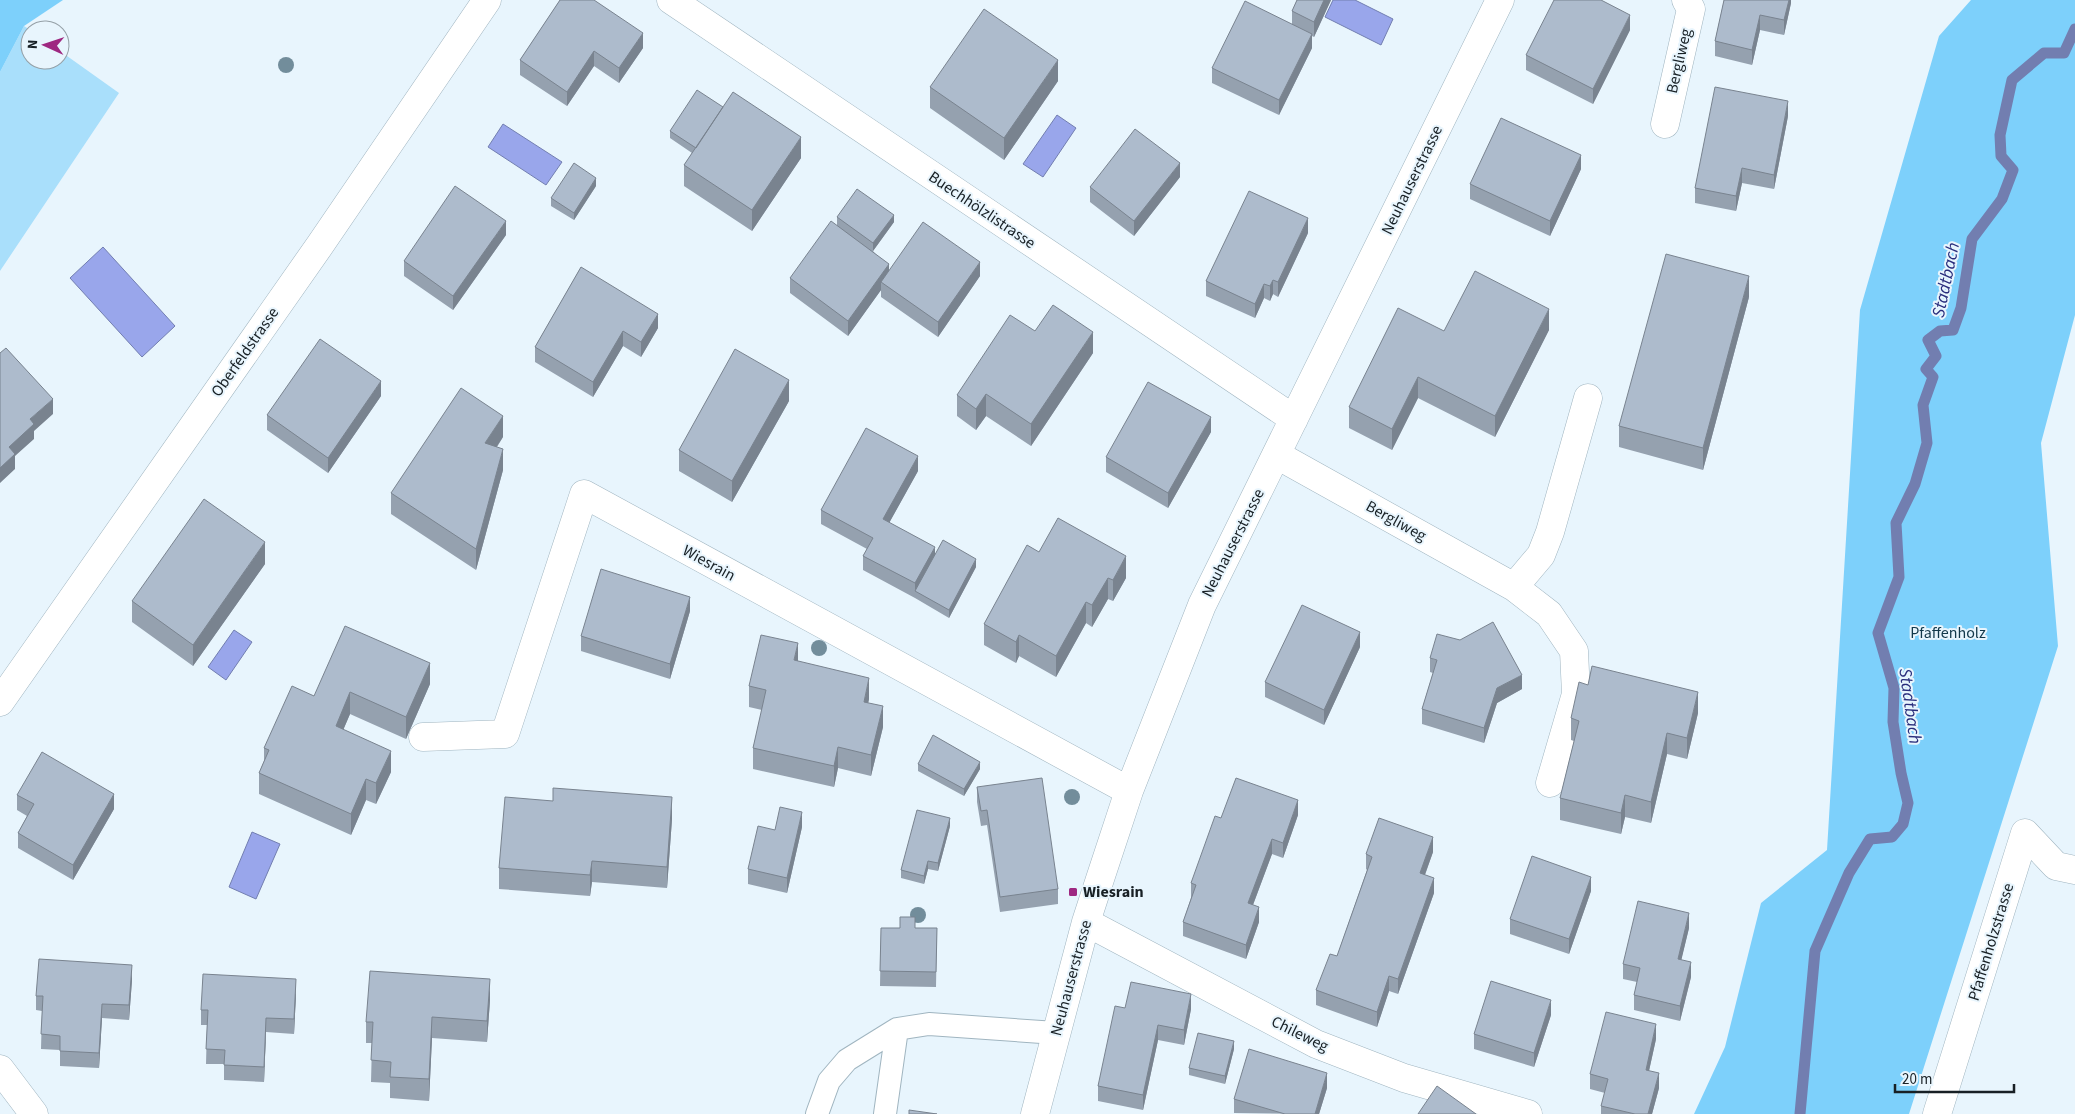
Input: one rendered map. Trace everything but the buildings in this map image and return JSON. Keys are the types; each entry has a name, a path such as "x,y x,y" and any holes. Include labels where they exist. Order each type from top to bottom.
{"street":[{"name":"Oberfeldstrasse","path":"0,702 314,253 487,0"},
{"name":"Buechhölzlistrasse","path":"671,0 1294,419"},
{"name":"Neuhauserstrasse","path":"1035,1114 1086,922 1129,791 1202,605 1500,0"},
{"name":"Bergliweg","path":"1665,124 1691,9 1686,0"},
{"path":"1514,587 1541,556 1550,532 1588,398"},
{"name":"Bergliweg","path":"1277,455 1514,587 1549,614 1574,652 1576,694 1550,783"},
{"name":"Wiesrain","path":"423,737 505,734 584,494 1129,791"},
{"name":"Pfaffenholzstrasse","path":"1938,1114 2025,833 2056,866 2075,870"},
{"name":"Chileweg","path":"1086,922 1316,1044 1404,1078 1528,1114"},
{"path":"0,1069 34,1114"}],"lane":[{"path":"817,1114 829,1081 847,1060 898,1029 929,1024 1056,1034"},
{"path":"885,1114 898,1029"}],"shaded area":[{"path":"1333,0 1355,0 1393,19 1381,45 1325,17"},
{"path":"20,34 20,70 70,70 70,58 119,93 0,271 0,72"},
{"path":"1057,115 1076,128 1043,177 1023,164"},
{"path":"503,124 562,162 546,185 488,147"},
{"path":"103,247 175,326 142,357 70,278"},
{"path":"234,630 252,642 226,680 208,667"},
{"path":"252,832 280,844 256,899 229,887"}],"green space":[{"path":"0,0 63,0 33,20 20,20 20,34 0,72"},
{"name":"Pfaffenholz","path":"1971,0 2075,0 2075,315 2041,443 2058,646 1909,1114 1694,1114 1725,1047 1761,903 1827,850 1860,310 1939,36"}],"waterway":[{"name":"Stadtbach","path":"1800,1114 1815,951 1849,873 1870,839 1892,837 1903,824 1908,803 1893,722 1894,688 1878,633 1899,577 1896,523 1915,484 1927,443 1923,405 1933,377 1926,369 1936,356 1928,340 1940,331 1953,330 1961,308 1972,239 2002,199 2013,170 2001,156 2000,135 2012,80 2044,53 2064,53 2075,29"}],"place":[{"name":"Wiesrain","path":"1073,892"}]}
